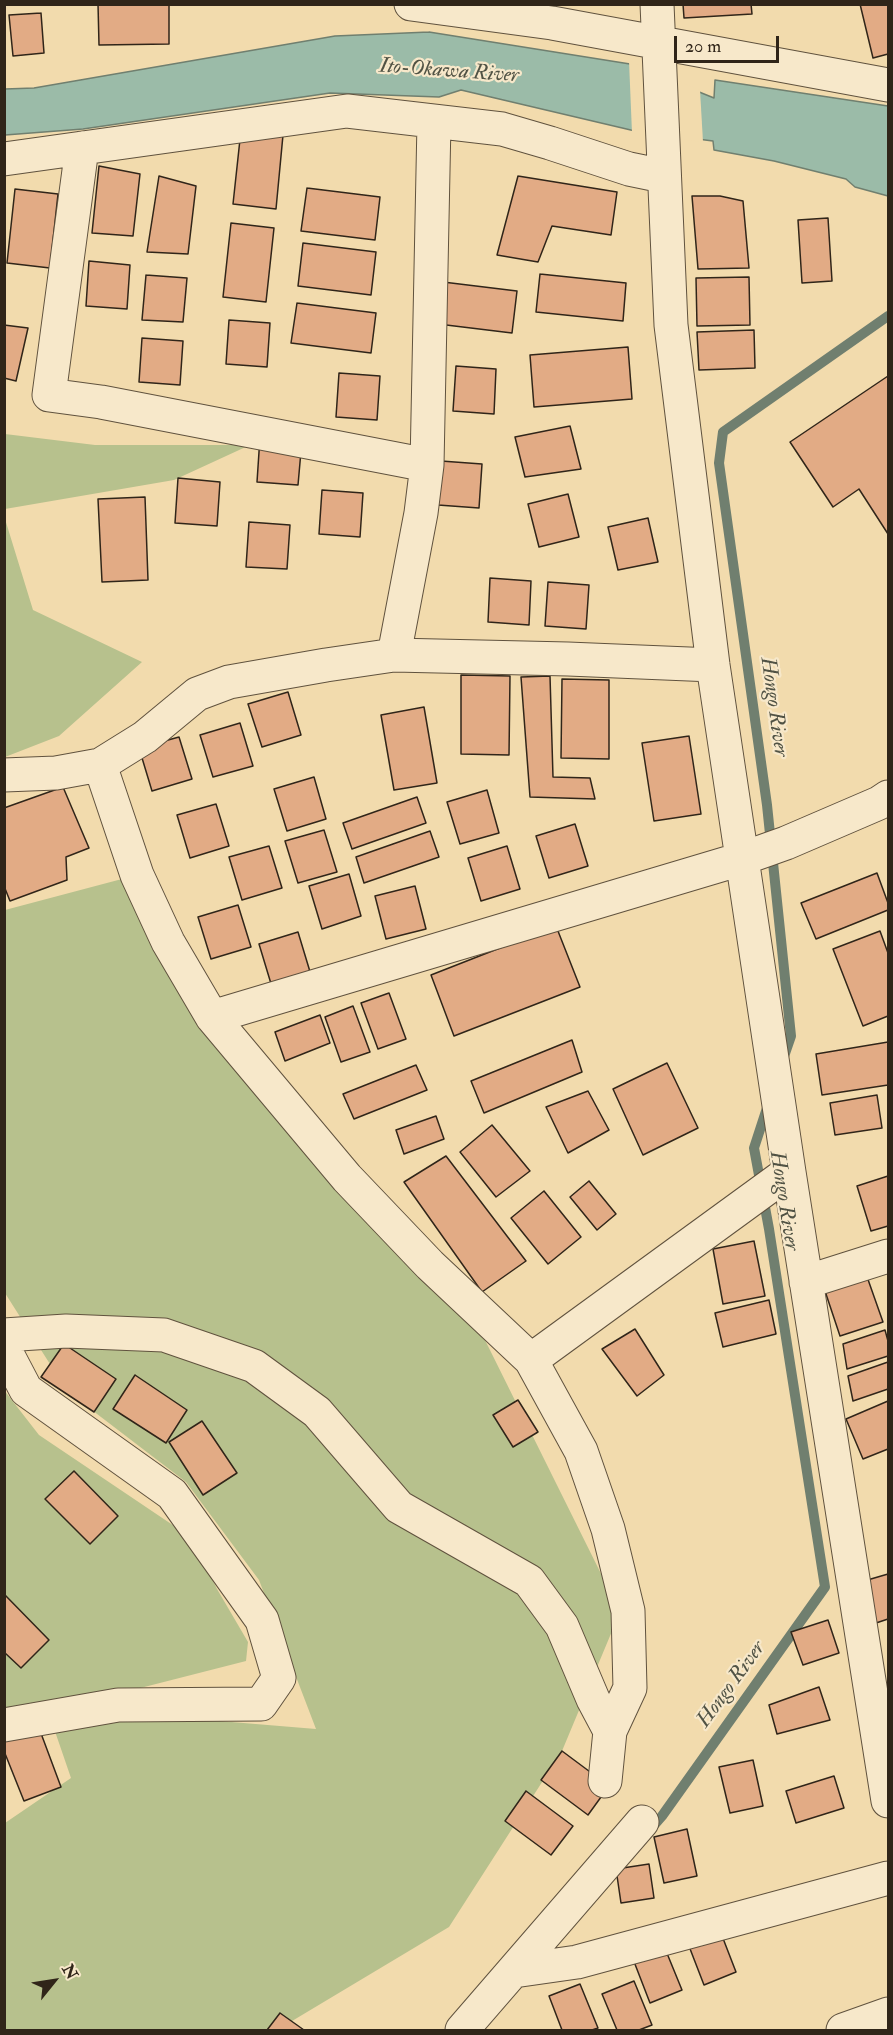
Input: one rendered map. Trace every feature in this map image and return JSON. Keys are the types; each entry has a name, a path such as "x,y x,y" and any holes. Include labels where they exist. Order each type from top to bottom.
{"street":[{"path":"411,4 552,23 659,50 888,85"},
{"path":"657,4 671,325 713,665 745,857 781,1122 785,1174 877,1654 888,1801"},
{"path":"4,159 347,111 502,129 629,170 663,169"},
{"path":"394,655 422,513 427,465 434,122"},
{"path":"82,148 49,395 101,402 427,465"},
{"path":"4,775 56,773 100,765 146,737 197,694 229,682 394,655 713,665"},
{"path":"100,765 137,875 168,942 212,1017 348,1178 430,1265 531,1360 581,1450 608,1529 628,1611 630,1688 610,1731 605,1781"},
{"path":"212,1017 745,857 885,810"},
{"path":"531,1360 785,1174"},
{"path":"806,1282 888,1256"},
{"path":"4,1335 66,1331 164,1335 254,1366 317,1412 399,1507 529,1581 562,1626 593,1699 610,1731"},
{"path":"4,1348 26,1390 172,1494 262,1620 279,1678 261,1704 118,1705 4,1725"},
{"path":"462,2031 642,1822"},
{"path":"514,1971 577,1962 888,1878"},
{"path":"843,2031 888,2014"}],"green space":[{"path":"5,434 95,445 250,445 174,480 5,509"},
{"path":"5,519 33,610 142,662 59,736 5,757"},
{"path":"137,875 164,933 482,1334 620,1612 562,1751 449,1927 277,2030 5,2030 5,1823 71,1778 48,1711 5,1710 4,1390 39,1435 192,1538 217,1589 248,1642 246,1661 62,1708 316,1729 259,1580 186,1482 67,1391 5,1293 5,910"}],"water":[{"name":"Ito-Okawa River","path":"429,32 630,64 714,98 715,80 888,106 888,196 855,187 846,179 774,161 714,150 713,141 635,131 461,90 439,97 330,93 83,129 5,135 5,89 34,88 335,36"}],"pier":[{"path":"629,61 700,90 703,142 632,133"}],"building":[{"path":"98,4 169,4 169,44 99,45"},
{"path":"683,4 751,4 752,14 684,18"},
{"path":"860,4 888,4 888,54 873,58"},
{"path":"41,13 44,53 13,56 9,15"},
{"path":"241,130 283,135 276,209 233,204"},
{"path":"99,166 140,174 133,236 92,233"},
{"path":"159,176 196,186 188,254 147,252"},
{"path":"518,176 617,192 611,235 552,226 538,262 497,255"},
{"path":"307,188 380,197 375,240 301,231"},
{"path":"15,189 58,194 50,268 7,263"},
{"path":"692,196 720,196 743,201 749,268 698,269"},
{"path":"828,218 832,281 802,283 798,220"},
{"path":"231,223 274,228 266,302 223,297"},
{"path":"303,243 376,252 371,295 298,286"},
{"path":"89,261 130,265 127,309 86,306"},
{"path":"540,274 626,283 623,321 536,312"},
{"path":"146,275 187,278 183,322 142,320"},
{"path":"749,277 750,325 697,326 696,278"},
{"path":"443,282 517,291 512,333 438,324"},
{"path":"297,303 376,313 371,353 291,343"},
{"path":"229,320 270,323 267,367 226,364"},
{"path":"4,325 28,328 16,381 4,378"},
{"path":"754,330 755,368 699,370 697,332"},
{"path":"142,338 183,341 180,385 139,382"},
{"path":"628,347 632,399 534,407 530,355"},
{"path":"456,366 496,369 494,414 453,411"},
{"path":"339,373 380,376 377,420 336,417"},
{"path":"888,376 888,534 859,489 833,507 790,442"},
{"path":"570,426 581,469 525,477 515,437"},
{"path":"260,437 302,440 298,485 257,482"},
{"path":"441,461 482,464 479,508 438,505"},
{"path":"178,478 220,482 217,526 175,523"},
{"path":"322,490 363,493 360,537 319,534"},
{"path":"568,494 579,537 539,547 528,504"},
{"path":"145,497 148,580 102,582 98,499"},
{"path":"648,518 658,562 618,570 608,527"},
{"path":"249,522 290,525 287,569 246,567"},
{"path":"490,578 531,581 529,625 488,622"},
{"path":"548,582 589,585 586,629 545,626"},
{"path":"461,675 510,676 509,755 461,754"},
{"path":"550,676 553,777 590,778 595,799 530,797 521,677"},
{"path":"562,679 609,680 609,759 561,758"},
{"path":"288,692 301,735 262,747 248,704"},
{"path":"424,707 437,783 394,790 381,715"},
{"path":"240,723 253,766 213,777 200,735"},
{"path":"689,736 701,814 654,821 642,743"},
{"path":"179,737 192,779 152,791 139,748"},
{"path":"314,777 326,819 287,831 274,789"},
{"path":"63,787 89,848 66,857 67,880 10,901 4,886 4,808"},
{"path":"487,790 499,833 460,844 447,802"},
{"path":"417,797 426,823 352,849 343,823"},
{"path":"216,804 229,846 190,858 177,815"},
{"path":"575,824 588,866 549,878 536,836"},
{"path":"324,830 337,872 298,883 285,841"},
{"path":"430,831 439,857 364,883 356,857"},
{"path":"269,846 282,888 242,900 229,857"},
{"path":"507,846 520,889 481,901 468,858"},
{"path":"877,873 888,903 888,910 816,939 801,903"},
{"path":"349,874 361,916 322,929 309,886"},
{"path":"415,886 426,929 386,939 375,896"},
{"path":"238,905 251,947 211,959 198,917"},
{"path":"556,926 580,987 454,1036 431,975"},
{"path":"880,931 888,953 888,1016 863,1026 833,949"},
{"path":"298,932 311,975 272,987 259,944"},
{"path":"389,993 406,1039 378,1049 361,1003"},
{"path":"353,1006 370,1052 341,1062 325,1017"},
{"path":"320,1015 330,1043 285,1061 275,1032"},
{"path":"572,1040 582,1072 484,1113 471,1081"},
{"path":"888,1042 888,1085 822,1095 816,1054"},
{"path":"667,1063 698,1128 643,1155 613,1089"},
{"path":"416,1065 427,1090 354,1119 343,1094"},
{"path":"588,1091 609,1130 568,1153 546,1107"},
{"path":"877,1095 882,1128 835,1135 830,1103"},
{"path":"436,1116 444,1139 404,1154 396,1130"},
{"path":"492,1125 530,1171 496,1197 460,1152"},
{"path":"446,1156 526,1261 482,1292 404,1182"},
{"path":"888,1176 888,1226 871,1231 857,1186"},
{"path":"589,1181 616,1214 597,1230 570,1197"},
{"path":"544,1191 581,1237 548,1264 511,1218"},
{"path":"754,1241 765,1296 723,1304 713,1249"},
{"path":"865,1271 883,1322 840,1336 823,1285"},
{"path":"769,1300 776,1334 723,1347 715,1313"},
{"path":"635,1329 664,1375 637,1396 602,1349"},
{"path":"885,1330 888,1356 847,1369 843,1344"},
{"path":"64,1344 116,1379 94,1412 41,1377"},
{"path":"888,1362 888,1389 853,1401 848,1376"},
{"path":"135,1375 187,1410 166,1443 113,1409"},
{"path":"518,1400 538,1432 513,1447 493,1415"},
{"path":"888,1401 888,1449 863,1459 846,1419"},
{"path":"202,1421 237,1473 203,1495 169,1442"},
{"path":"74,1471 118,1516 90,1544 45,1499"},
{"path":"888,1574 888,1619 876,1623 864,1581"},
{"path":"5,1595 49,1640 21,1668 4,1652"},
{"path":"828,1620 839,1653 803,1665 791,1632"},
{"path":"819,1687 830,1720 777,1734 769,1705"},
{"path":"39,1728 61,1787 24,1801 4,1751 4,1742"},
{"path":"562,1751 609,1786 588,1815 541,1780"},
{"path":"753,1760 763,1806 730,1813 719,1767"},
{"path":"834,1776 844,1808 796,1823 786,1791"},
{"path":"526,1791 573,1826 551,1855 505,1821"},
{"path":"687,1829 697,1876 664,1883 654,1837"},
{"path":"649,1864 654,1898 621,1903 616,1869"},
{"path":"719,1928 736,1972 704,1985 687,1941"},
{"path":"664,1946 682,1990 650,2003 633,1959"},
{"path":"634,1981 652,2025 639,2030 617,2030 602,1994"},
{"path":"580,1984 598,2028 562,2030 549,1996"},
{"path":"280,2013 304,2030 267,2030"}],"waterway":[{"name":"Hongo River","path":"782,1062 791,1036 767,805 719,463 723,432 888,316"},
{"name":"Hongo River","path":"649,1831 825,1587 769,1229 754,1148 768,1105"}]}
